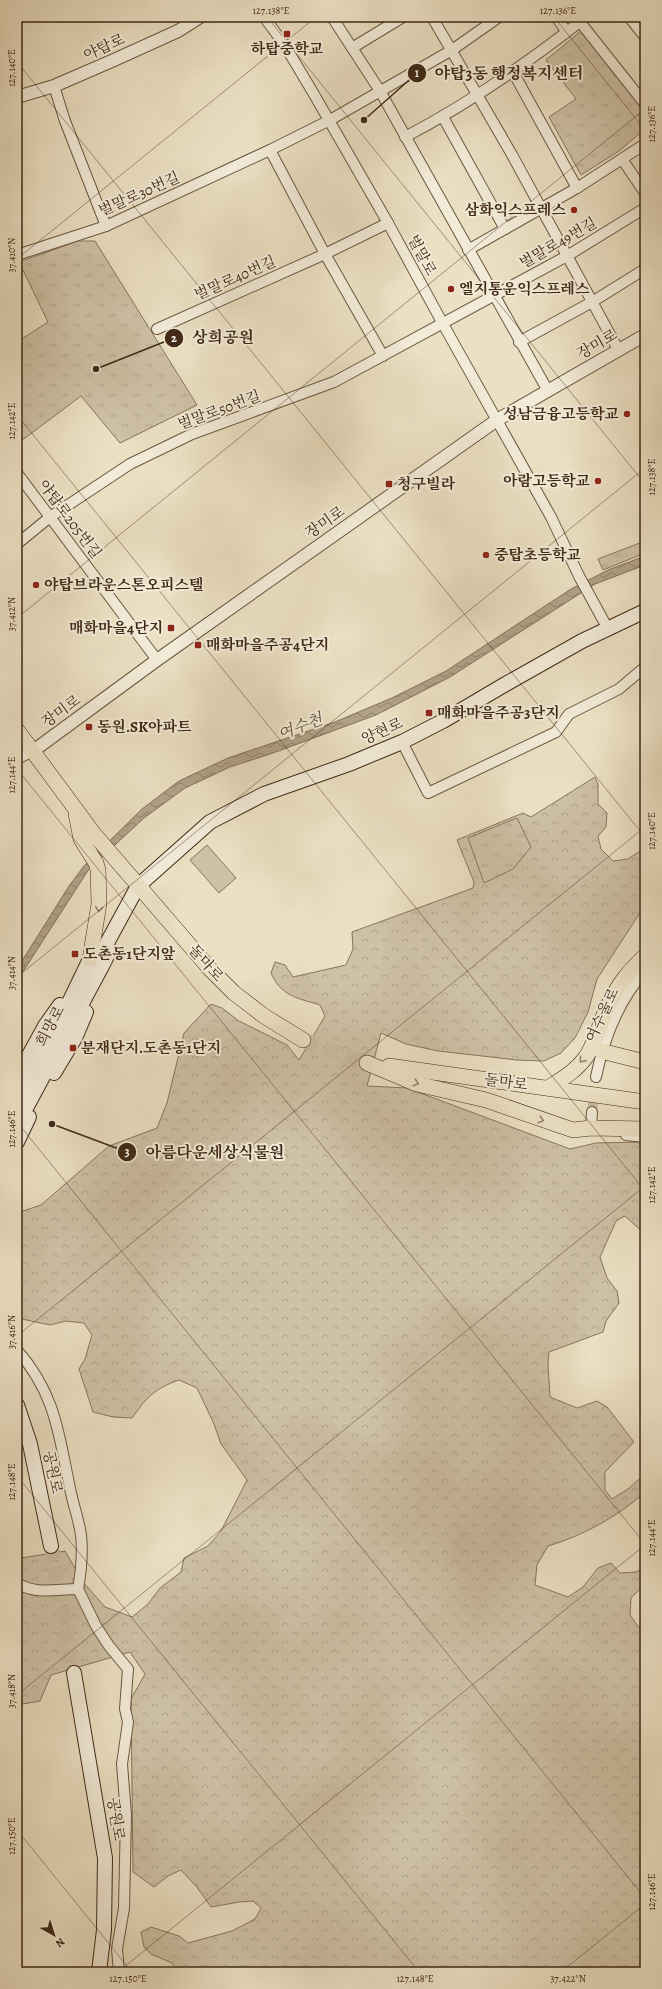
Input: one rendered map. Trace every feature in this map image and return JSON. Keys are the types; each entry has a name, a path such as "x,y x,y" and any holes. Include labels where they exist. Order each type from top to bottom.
{"main road":[{"name":"양현로","path":"138,886 210,822 264,794 349,764 402,742 443,721 504,684 582,642 645,611"},
{"path":"17,730 75,809 81,840 98,870 96,962 93,998 75,1038 34,1109 17,1142"},
{"name":"돌마로","path":"75,809 124,870 210,969 234,993 264,1016 303,1040"},
{"name":"희망로","path":"17,1125 96,962 97,948 107,943 138,886"},
{"path":"548,1088 571,1074 585,1058 595,1040 607,1008 626,975 645,956"},
{"name":"희망로","path":"17,1103 52,1038 82,974 96,962"},
{"path":"17,1077 45,1026 82,974"},
{"path":"601,1051 645,1062"},
{"name":"돌마로","path":"591,1128 573,1130 486,1100 417,1084 367,1063 645,1102"},
{"path":"591,1128 645,1129"},
{"name":"공원로","path":"17,1406 30,1444 51,1546"},
{"name":"공원로","path":"74,1673 104,1858 104,1930 99,1972"}],"street":[{"name":"야탑로","path":"17,97 54,86 178,31 200,17"},
{"name":"벌말로","path":"264,17 284,44 330,120 388,223 551,517 579,576 608,630"},
{"path":"332,17 380,91 519,342 548,391"},
{"path":"352,48 403,17"},
{"path":"432,17 511,153 619,351"},
{"name":"벌말로30번길","path":"17,255 106,226 270,150 330,120 452,50 499,17"},
{"path":"556,17 567,32"},
{"path":"629,17 645,37"},
{"path":"405,137 478,96 583,20 645,104"},
{"path":"513,72 577,188"},
{"path":"54,86 65,121 106,226"},
{"path":"443,117 505,230"},
{"path":"468,250 542,209 645,144"},
{"path":"270,150 325,254 383,356"},
{"path":"622,159 645,192"},
{"name":"벌말로49번길","path":"443,324 567,256 645,208"},
{"name":"벌말로40번길","path":"157,329 325,254 388,223"},
{"path":"519,342 592,302 645,269"},
{"name":"벌말로50번길","path":"17,544 50,518 130,464 192,434 334,382 443,324"},
{"name":"장미로","path":"33,751 157,660 497,420 619,351 645,334"},
{"name":"야탑로205번길","path":"17,473 157,660"},
{"path":"402,742 428,793 556,732 569,714 619,689 645,667"},
{"path":"17,759 33,751"},
{"name":"여수울로","path":"596,1077 601,1051 617,1013 637,980 645,971"},
{"path":"592,1112 591,1128 605,1132 645,1137"},
{"path":"17,1350 38,1379 55,1416 81,1535 82,1558 78,1589 96,1626 128,1669 125,1709 128,1722 122,1764 126,1815 124,1908 117,1950 119,1972"},
{"path":"17,1583 35,1590 78,1589"}],"green space":[{"path":"581,31 645,112 645,129 619,151 581,175 549,117 576,99 546,60"},
{"path":"78,241 95,241 197,405 120,443 81,396 17,444 17,342 48,322 19,262"},
{"path":"645,541 645,553 603,570 598,559"},
{"path":"595,777 598,784 598,804 607,813 606,827 598,836 601,849 613,861 628,859 645,848 645,905 597,979 588,1012 575,1038 561,1053 544,1061 517,1060 438,1051 406,1044 381,1033 367,1086 407,1088 570,1149 596,1143 645,1142 645,1164 642,1184 645,1194 645,1234 625,1216 616,1221 600,1257 607,1278 617,1291 619,1303 606,1321 603,1332 549,1352 548,1364 550,1397 577,1408 597,1401 607,1407 634,1442 605,1472 605,1490 612,1499 628,1489 645,1474 645,1492 624,1509 600,1524 574,1537 548,1546 537,1565 535,1585 568,1597 583,1587 598,1568 611,1563 620,1573 636,1572 645,1568 645,1584 631,1598 630,1615 639,1628 645,1629 645,1972 179,1972 172,1963 151,1954 144,1947 141,1932 151,1927 179,1936 188,1943 232,1931 255,1919 261,1908 253,1901 211,1907 196,1886 181,1870 168,1876 154,1887 133,1872 131,1699 145,1674 130,1652 51,1675 40,1701 17,1705 17,1562 21,1558 65,1551 83,1582 105,1607 132,1617 148,1604 160,1588 181,1572 184,1558 208,1546 221,1531 247,1480 221,1444 214,1424 197,1388 179,1380 170,1383 152,1394 142,1404 132,1418 113,1417 93,1412 79,1369 85,1359 92,1335 84,1323 66,1321 50,1325 17,1318 17,1213 41,1205 109,1146 157,1128 167,1103 184,1033 211,1004 222,1008 239,1021 287,1045 299,1060 325,1016 320,1005 297,998 280,987 271,973 275,962 285,965 293,977 346,965 353,949 352,932 473,888 474,882 457,840 523,813 531,817"},
{"path":"517,818 531,847 513,869 484,883 468,838"},
{"path":"207,845 236,878 219,893 190,860"}],"water":[{"path":"645,556 645,565 595,584 450,677 376,715 273,753 230,767 185,788 144,818 89,869 17,981 17,969 69,886 84,866 142,809 179,781 228,758 335,722 394,697 446,671 571,589 608,570"}],"tunnel":[{"path":"303,1040 367,1063"},
{"path":"592,1112 596,1077"},
{"path":"51,1546 74,1673"}],"place":[{"name":"하탑중학교","path":"287,34"},
{"name":"야탑3동 행정복지센터","path":"364,120"},
{"name":"삼화익스프레스","path":"574,210"},
{"name":"엘지통운익스프레스","path":"451,289"},
{"name":"상희공원","path":"96,369"},
{"name":"성남금융고등학교","path":"627,414"},
{"name":"아람고등학교","path":"598,481"},
{"name":"청구빌라","path":"389,484"},
{"name":"중탑초등학교","path":"486,555"},
{"name":"야탑브라운스톤오피스텔","path":"36,585"},
{"name":"매화마을4단지","path":"171,628"},
{"name":"매화마을주공4단지","path":"198,645"},
{"name":"매화마을주공3단지","path":"429,713"},
{"name":"동원.SK아파트","path":"89,727"},
{"name":"도촌동1단지앞","path":"75,954"},
{"name":"분재단지.도촌동1단지","path":"73,1048"},
{"name":"아름다운세상식물원","path":"52,1124"}],"water label":[{"name":"여수천","path":"300,726"}]}
